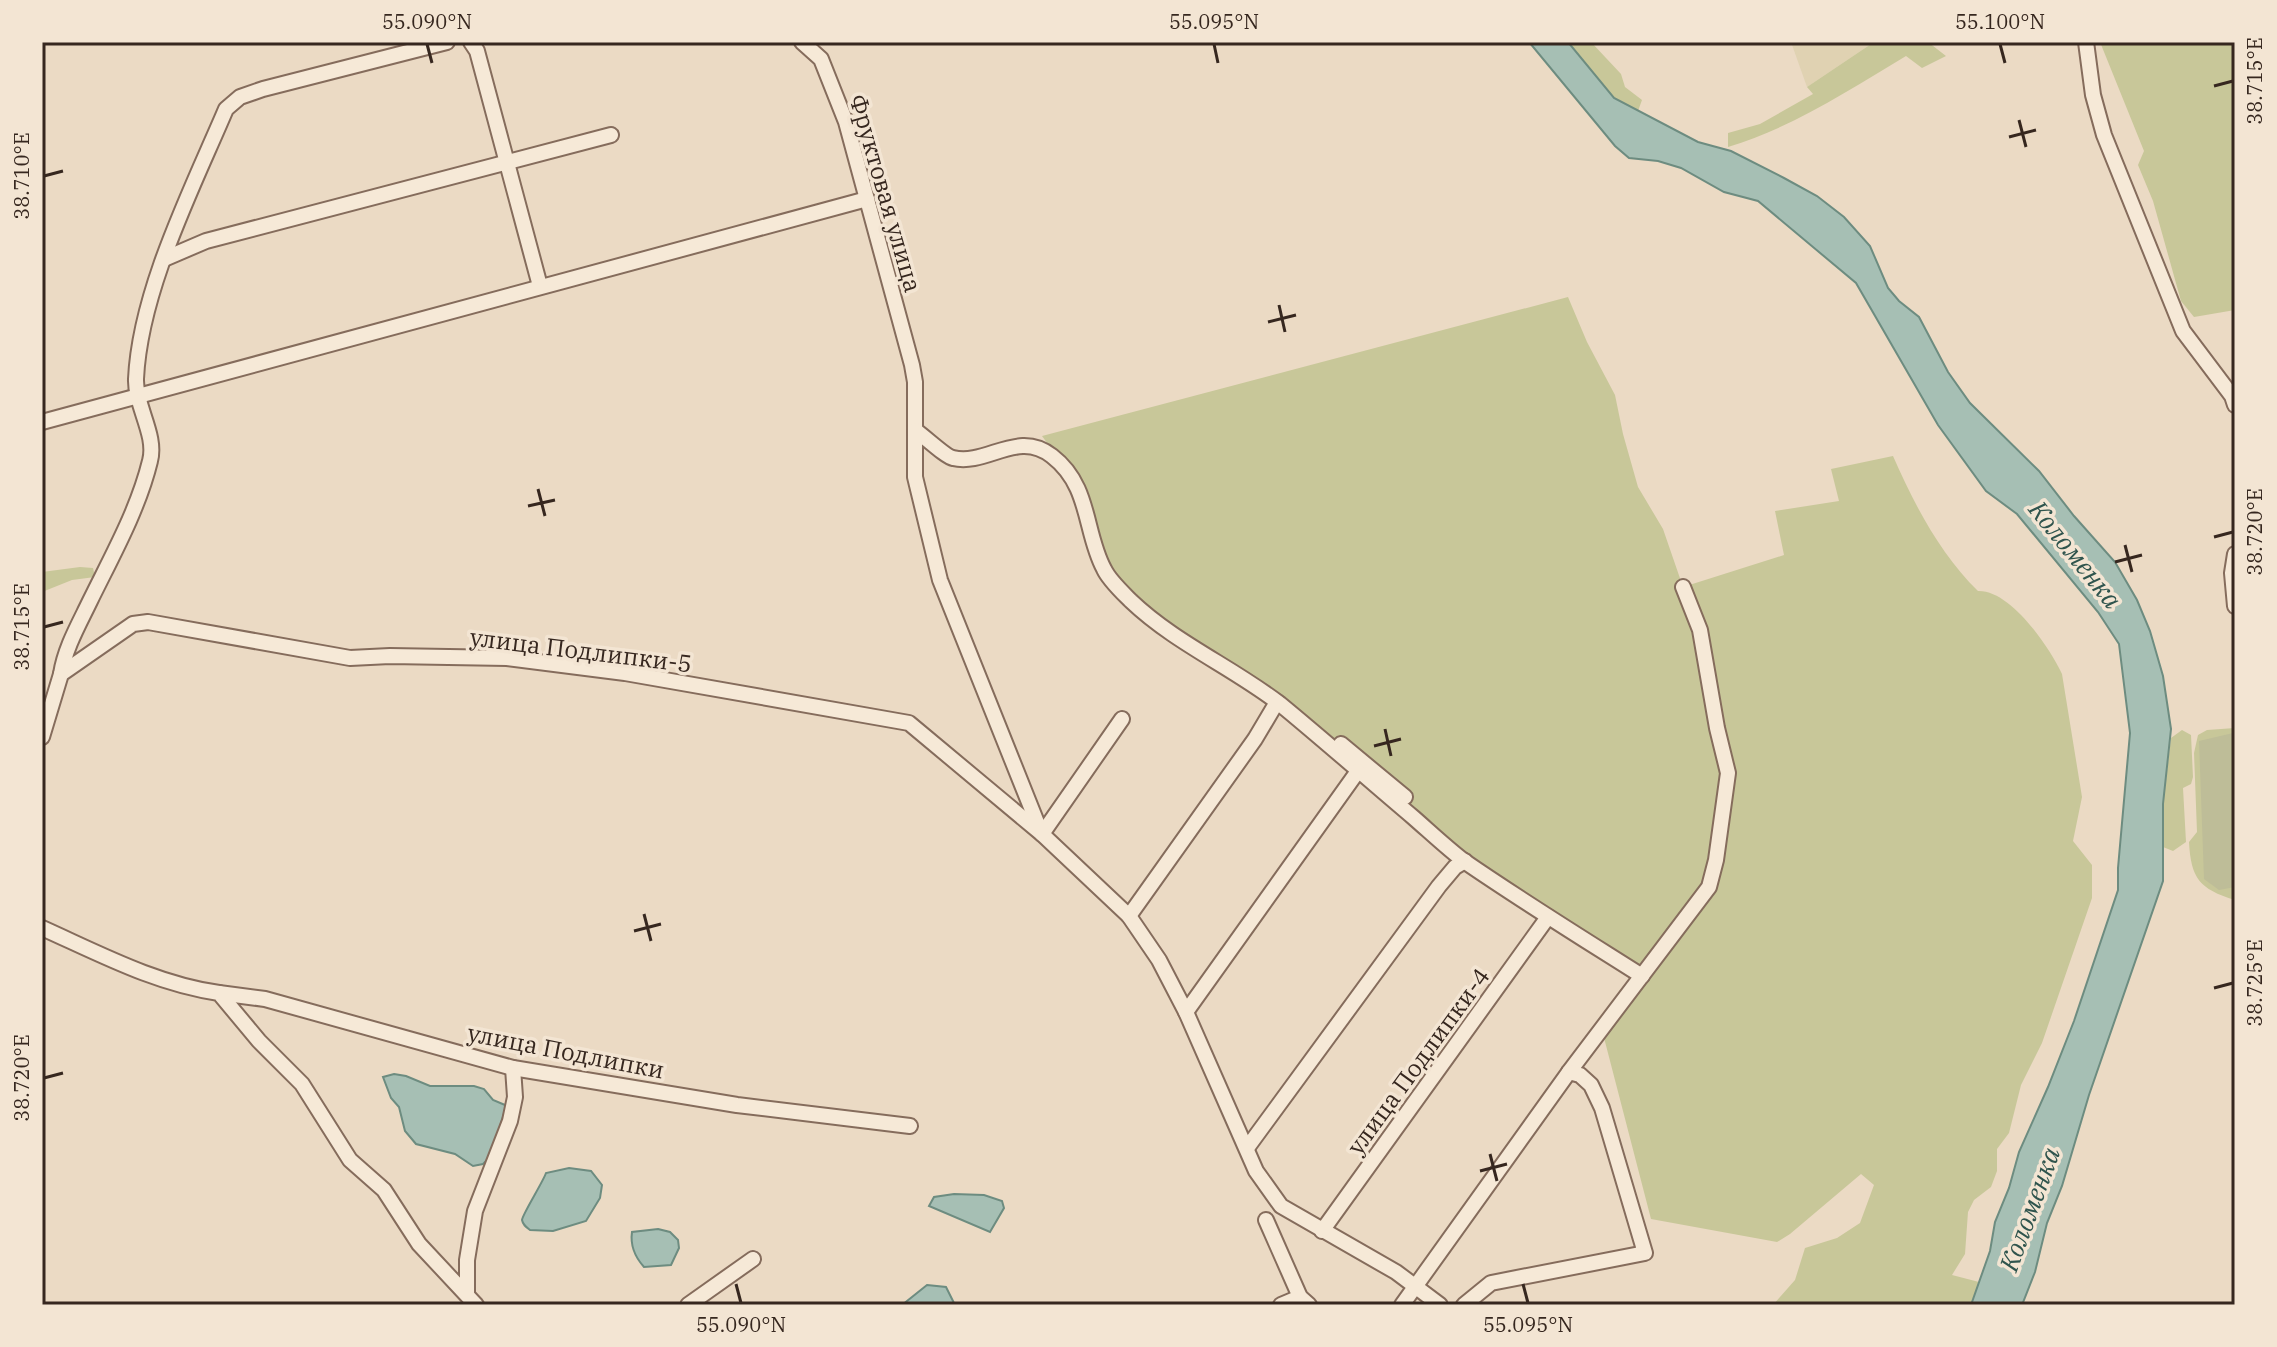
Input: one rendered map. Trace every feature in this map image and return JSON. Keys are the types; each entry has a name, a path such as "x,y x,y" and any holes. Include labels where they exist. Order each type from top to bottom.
{"street":[{"path":"42,737 64,659 124,531 150,465 152,452 137,396 141,340 164,259 226,109 240,97 447,42"},
{"path":"471,42 477,51 540,286"},
{"name":"Фруктовая улица","path":"802,42 821,59 846,122 912,365 915,477 940,580 1042,834"},
{"path":"2086,42 2093,95 2104,135 2183,331 2232,396 2235,405"},
{"path":"164,259 206,241 611,135"},
{"path":"42,422 867,199"},
{"path":"915,430 953,458 964,459 1020,445 1035,446 1051,454 1067,470 1087,510 1096,552 1105,572 1131,601 1173,635 1277,702 1470,864 1642,976"},
{"path":"2235,554 2232,573 2235,606"},
{"path":"1105,572 1175,626 1268,688 1359,758 1450,836 1470,864"},
{"path":"1402,1305 1569,1072 1709,887 1728,791 1728,773 1700,630 1683,587"},
{"name":"улица Подлипки-5","path":"61,674 133,624 148,622 350,658 507,658 625,673 909,723 1042,834"},
{"path":"1129,916 1255,739 1277,702"},
{"path":"1122,719 1042,834 1129,916 1159,960 1186,1012 1256,1171 1281,1206 1396,1272 1440,1305"},
{"path":"1186,1012 1358,771"},
{"path":"1247,1148 1439,886 1455,867 1470,864"},
{"name":"улица Подлипки-4","path":"1322,1231 1548,917"},
{"name":"улица Подлипки","path":"42,928 142,974 196,990 265,999 513,1068 737,1105 910,1126"},
{"path":"219,993 259,1041 302,1084 350,1160 384,1190 419,1244 471,1299"},
{"path":"471,1299 467,1260 475,1211 510,1121 515,1097 513,1068"},
{"path":"1464,1305 1491,1283 1645,1253 1602,1108 1591,1085 1580,1075 1569,1072"},
{"path":"1266,1220 1305,1301 1281,1305"},
{"path":"688,1305 705,1300 753,1259"}],"shaded area":[{"path":"1791,42 1874,42 1807,87"}],"green space":[{"path":"1568,42 1591,42 1621,74 1625,87 1642,100 1638,111 1614,98"},
{"path":"1874,42 1928,42 1946,56 1922,68 1906,56 1797,119 1728,147 1728,133 1760,124 1813,94 1807,87"},
{"path":"2100,42 2235,42 2235,310 2194,317 2181,301 2153,201 2138,165 2144,151"},
{"path":"1568,297 1615,395 1638,487 1663,529 1683,587 1784,555 1775,511 1839,501 1831,469 1893,456 1919,510 1964,577 1978,591 1991,593 2016,610 2028,622 2062,674 2082,797 2073,841 2092,865 2092,898 2042,1043 2021,1085 2009,1133 1997,1149 1997,1171 1991,1187 1974,1200 1968,1212 1965,1254 1952,1275 1979,1282 1971,1305 1773,1305 1795,1280 1805,1248 1837,1238 1860,1223 1874,1185 1861,1174 1777,1242 1651,1219 1602,1030 1642,976 1503,887 1277,702 1173,635 1105,565 1067,470 1042,436"},
{"path":"93,568 95,577 72,580 42,592 42,572"},
{"path":"2235,728 2235,900 2213,891 2199,880 2192,865 2189,842 2197,832 2194,753 2198,735 2207,730"},
{"path":"2182,730 2191,735 2193,777 2191,784 2183,788 2186,842 2173,851 2163,847 2163,804 2171,738"},
{"path":"2233,733 2235,887 2219,890 2204,879 2199,741"}],"water":[{"name":"Коломенка","path":"1529,42 1568,42 1614,98 1698,142 1731,151 1784,178 1817,196 1844,217 1870,246 1888,288 1919,317 1948,372 1970,403 2039,471 2115,562 2137,600 2150,631 2163,676 2171,729 2163,804 2163,881 2089,1095 2022,1305 1971,1305 2019,1152 2074,1021 2118,890 2130,733 2119,644 2098,612 2017,514 1986,491 1938,425 1856,283 1758,201 1724,192 1681,168 1658,161 1629,158 1615,146"},
{"path":"394,1074 430,1086 474,1086 484,1089 493,1100 505,1105 491,1156 483,1164 473,1166 455,1154 416,1144 405,1131 399,1107 391,1098 383,1077"},
{"path":"569,1168 591,1171 602,1185 600,1198 586,1221 553,1231 530,1230 522,1220 546,1173"},
{"path":"984,1195 1002,1201 1004,1208 990,1232 929,1206 934,1197"},
{"path":"658,1229 670,1232 678,1240 679,1248 671,1265 644,1267 634,1251 632,1232"},
{"path":"927,1285 946,1287 955,1305 902,1305"}]}
